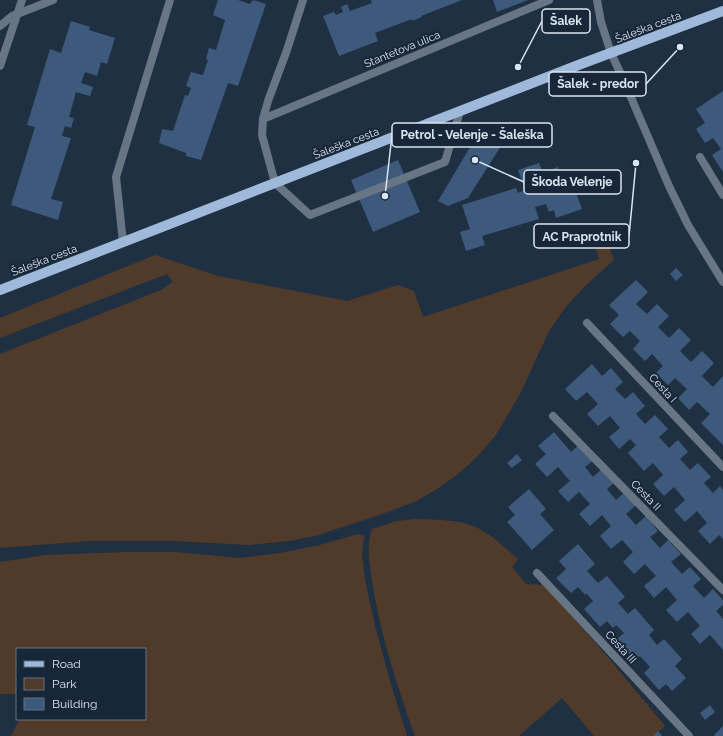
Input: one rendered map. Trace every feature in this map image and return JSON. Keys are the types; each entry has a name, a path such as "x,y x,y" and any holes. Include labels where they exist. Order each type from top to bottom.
{"main road":[{"name":"Šaleška cesta","path":"0,290 460,111 723,11"}],"street":[{"path":"0,66 22,0"},
{"path":"0,26 12,16 53,0"},
{"path":"123,242 116,177 170,0"},
{"path":"303,0 287,50 268,101 263,119 262,135 275,183 310,215 445,162 460,111"},
{"name":"Stantetova ulica","path":"263,119 549,0"},
{"path":"596,0 611,53 669,186 688,225 723,282"},
{"path":"700,158 723,195"},
{"name":"Cesta I","path":"587,323 723,467"},
{"name":"Cesta II","path":"553,416 723,590"},
{"name":"Cesta III","path":"537,573 689,736"}],"green space":[{"path":"608,244 614,260 585,286 565,308 549,331 521,392 496,435 476,458 458,474 417,501 315,536 289,541 249,545 174,541 89,541 0,548 0,354 161,290 173,282 167,274 0,338 0,318 155,255 218,276 347,301 398,285 414,291 423,317 599,259 596,249"},
{"path":"416,519 446,520 468,524 487,533 498,542 518,559 512,567 526,584 544,585 607,656 665,726 654,736 594,736 562,698 519,736 415,736 386,647 370,569 369,544 372,529 397,521"},
{"path":"358,534 364,536 362,554 365,580 375,626 407,736 11,736 19,720 146,720 146,648 16,648 16,694 0,694 0,562 45,555 127,552 176,552 240,558 280,553 320,545"}],"building":[{"path":"218,0 238,0 250,4 253,0 266,4 238,86 228,83 201,160 186,156 186,153 159,143 162,129 173,131 185,95 188,96 191,88 186,86 191,72 203,75 208,60 206,59 209,48 216,50 225,20 213,15"},
{"path":"371,0 462,0 412,21 412,19 375,33 378,41 339,56 323,16 334,12 336,15 343,12 341,7 347,4 350,11 372,3"},
{"path":"493,0 528,0 497,12"},
{"path":"71,21 90,27 89,30 115,38 107,64 101,62 97,76 85,72 81,83 93,87 90,96 76,92 69,117 74,118 71,128 65,126 62,136 71,138 51,199 63,202 58,220 11,205 35,127 27,125 50,49 61,53"},
{"path":"723,91 723,172 712,155 721,149 713,138 705,143 696,129 705,123 696,109"},
{"path":"488,130 498,136 501,141 501,146 468,198 448,206 438,201 476,137 481,132"},
{"path":"398,160 420,212 373,232 351,180"},
{"path":"539,163 543,173 558,167 563,182 571,179 582,209 556,218 554,210 549,212 546,204 535,207 539,219 482,236 485,245 466,251 460,232 470,229 462,205 516,188 518,193 525,190 518,170"},
{"path":"676,268 683,275 676,281 670,274"},
{"path":"636,280 648,292 636,304 647,314 657,304 669,316 658,327 669,338 679,328 691,340 680,351 691,362 702,351 714,363 702,376 713,387 723,376 723,445 701,423 710,414 697,402 689,410 678,398 687,389 675,378 668,385 656,373 663,366 652,354 645,361 633,349 640,341 630,331 623,337 610,324 619,315 609,305"},
{"path":"592,364 602,376 611,368 623,382 615,389 625,399 633,392 645,406 636,414 645,424 655,415 668,429 659,437 669,448 678,440 688,452 680,459 690,470 698,463 711,477 704,483 713,493 720,486 723,490 723,539 719,535 710,544 698,531 707,523 697,511 685,522 674,510 685,500 674,487 664,496 653,484 663,475 653,463 644,471 628,453 636,445 630,439 619,449 609,437 620,428 610,416 598,426 587,414 598,404 587,392 576,401 565,389"},
{"path":"554,432 571,452 580,444 594,460 585,467 593,477 603,468 615,482 607,489 616,500 625,492 636,505 626,514 636,525 646,516 658,531 650,537 660,548 668,540 681,554 671,562 682,574 690,567 701,579 693,586 704,598 713,589 723,600 723,605 716,611 723,619 723,650 710,635 700,644 691,634 700,626 688,612 677,622 666,610 677,600 666,587 654,598 644,586 656,576 645,564 634,574 623,562 633,552 622,540 611,549 600,536 611,526 602,515 590,526 579,514 590,504 579,492 568,502 558,491 570,481 558,467 547,477 535,464 546,454 538,446"},
{"path":"517,454 522,460 512,468 507,463"},
{"path":"529,489 546,509 540,514 554,530 532,550 507,522 515,515 508,507"},
{"path":"578,544 595,564 587,571 598,583 607,576 625,597 618,603 628,614 635,608 654,630 649,635 657,645 664,639 682,659 675,666 686,678 672,691 666,684 659,690 644,673 650,667 640,656 634,660 616,640 624,633 616,625 613,628 607,621 600,627 584,609 593,601 586,593 585,595 578,587 571,593 556,578 566,569 559,561"},
{"path":"710,705 715,712 705,720 700,713"},
{"path":"723,726 723,736 715,736 714,735"},
{"path":"658,731 662,736 653,736"}],"place":[{"name":"Šalek - predor","path":"680,47"},
{"name":"Šalek","path":"518,67"},
{"name":"Škoda Velenje","path":"475,160"},
{"name":"AC Praprotnik","path":"636,163"},
{"name":"Petrol - Velenje - Šaleška","path":"385,196"}]}
